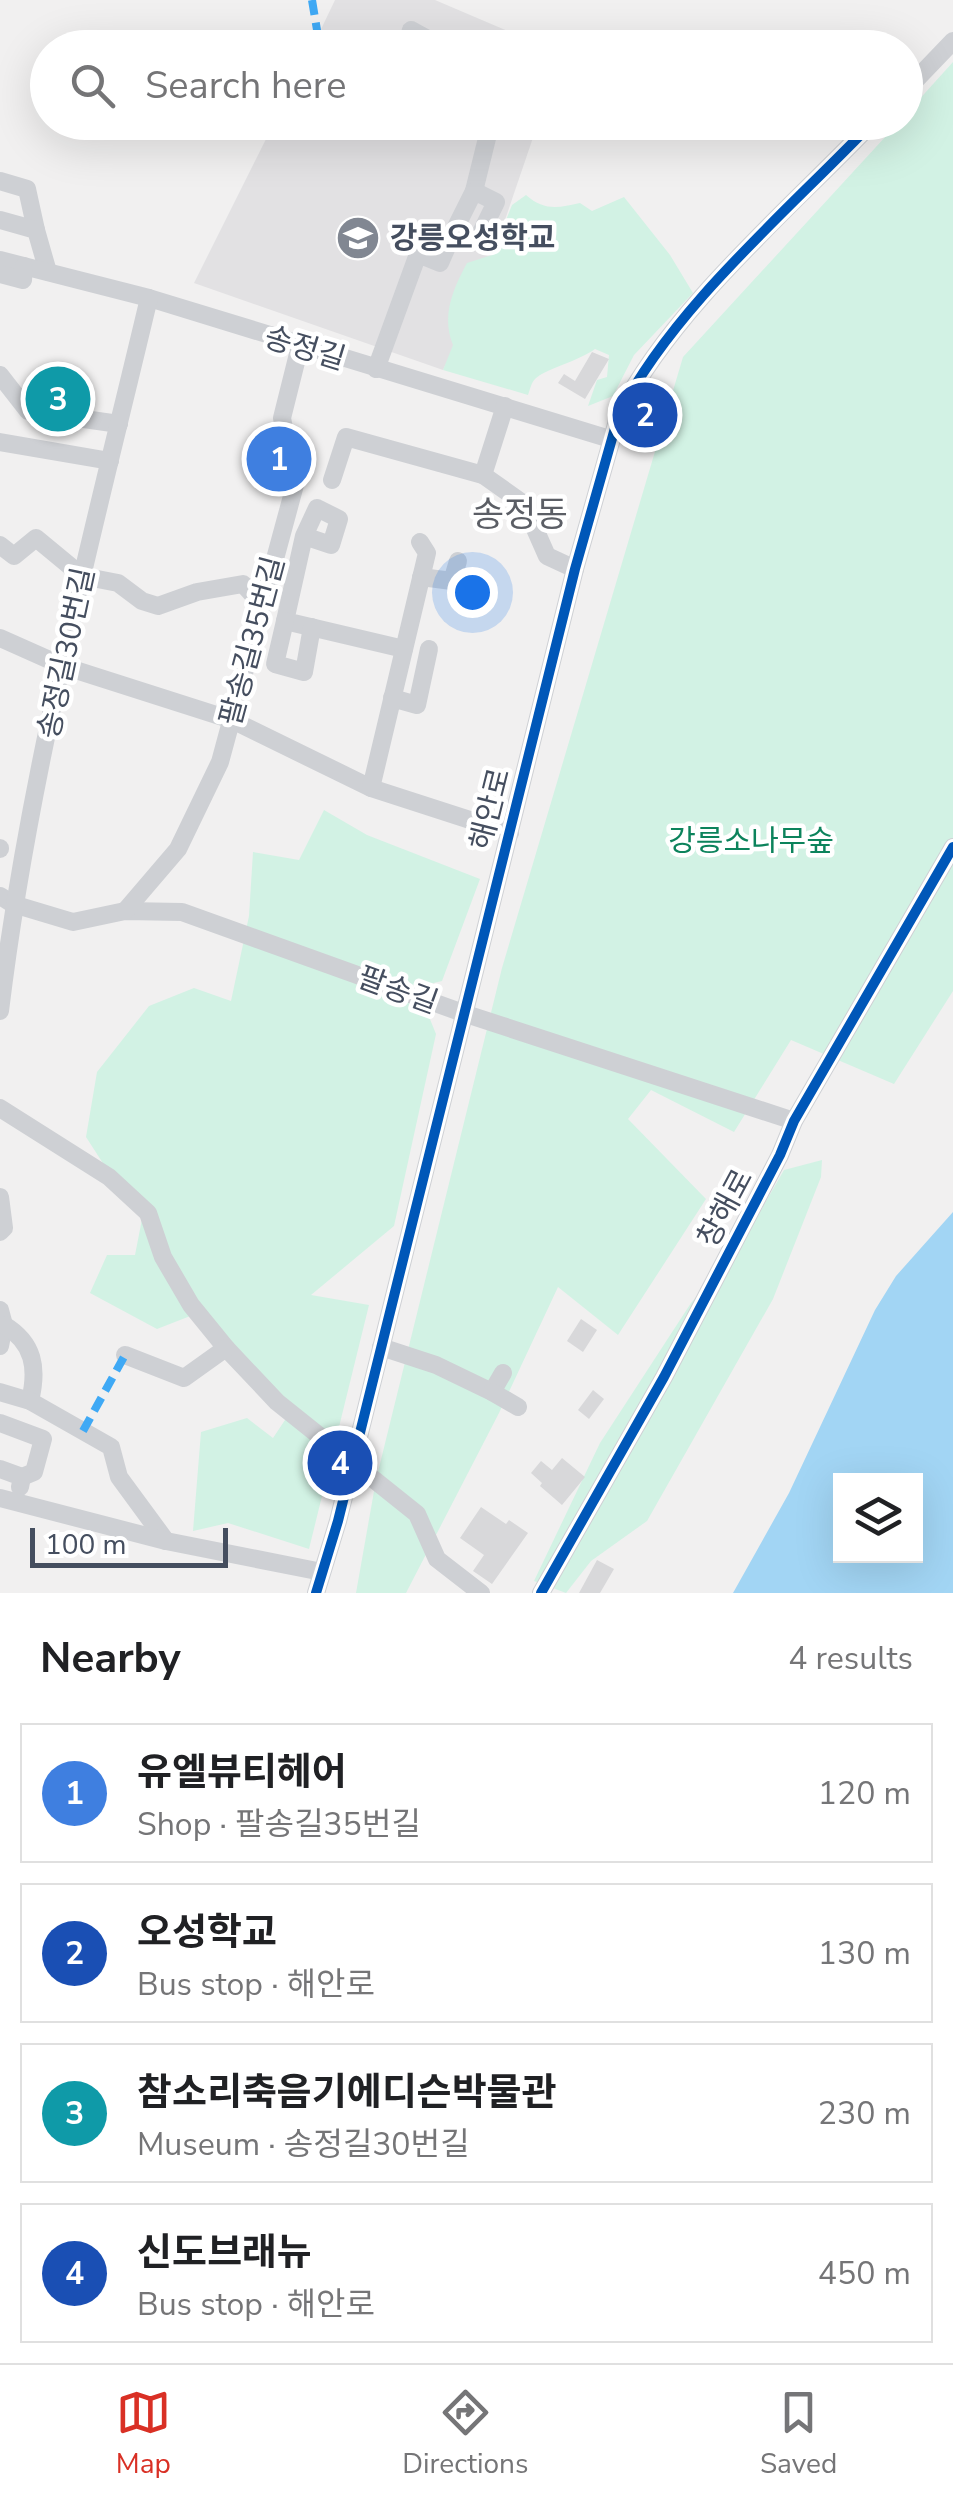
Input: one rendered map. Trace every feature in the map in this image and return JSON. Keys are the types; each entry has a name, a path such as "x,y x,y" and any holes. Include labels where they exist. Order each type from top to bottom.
{"street":[{"path":"923,72 953,40"},
{"path":"376,369 418,254 440,263 453,234 477,241 496,202 474,191 487,140"},
{"name":"해안로","path":"316,1593 610,439 631,391 672,332 857,140"},
{"path":"0,181 27,189 48,272"},
{"path":"0,220 36,230"},
{"name":"송정길","path":"0,260 149,298 610,439"},
{"path":"0,274 23,280 24,266"},
{"name":"송정길30번길","path":"0,1011 6,900 149,298"},
{"name":"팔송길35번길","path":"125,911 178,849 220,762 296,484 282,418 300,346"},
{"path":"0,375 28,411 119,424"},
{"path":"483,475 504,406"},
{"path":"332,480 346,438 483,475 524,504 547,556 575,570"},
{"path":"0,442 110,461"},
{"path":"304,536 275,664 304,672 312,627"},
{"path":"0,544 14,556 36,538 82,576 118,584 158,606 196,592 243,584 262,605"},
{"path":"371,788 427,553 420,542"},
{"path":"421,577 452,581 458,561"},
{"path":"285,621 404,649"},
{"path":"0,638 63,666 232,720 371,788 510,833"},
{"path":"392,698 417,705 429,649"},
{"name":"창해로","path":"541,1593 664,1377 780,1156 794,1121 953,847"},
{"name":"팔송길","path":"6,900 73,922 125,911 182,912 463,1013 794,1121"},
{"path":"0,1108 109,1178 148,1213 163,1257 191,1305 226,1348 277,1402 417,1514 438,1558 481,1593"},
{"path":"0,1198 4,1218 0,1232"},
{"path":"0,1346 2,1317"},
{"path":"2,1317 28,1347 35,1376 30,1401"},
{"path":"380,1347 436,1365 518,1407"},
{"path":"125,1355 184,1378 226,1348"},
{"path":"492,1392 503,1373"},
{"path":"0,1392 30,1401 111,1447 119,1477 166,1541"},
{"path":"0,1423 43,1439 34,1472 22,1476 0,1469"},
{"path":"22,1476 5,1501 166,1541 322,1572"}],"shaded area":[{"path":"335,0 435,0 505,30 321,30"},
{"name":"강릉오성학교","path":"266,140 532,140 493,255 484,259 443,370 194,283"}],"green space":[{"name":"강릉소나무숲","path":"953,62 953,991 894,1084 791,1040 734,1132 651,1090 628,1119 706,1199 618,1335 558,1287 499,1413 406,1593 356,1593 376,1480 502,968 683,357 882,140 923,140 923,95"},
{"path":"526,195 545,206 580,203 592,211 624,197 670,255 693,293 634,355 613,396 588,406 597,380 607,377 609,355 595,349 540,375 532,382 528,395 443,370 453,345 448,324 450,303 462,273 467,263 492,255 512,205"},
{"path":"324,810 367,835 480,879 442,981 417,987 436,1034 394,1226 311,1295 369,1305 309,1549 228,1523 193,1531 201,1432 247,1418 273,1438 287,1417 198,1313 157,1329 90,1293 107,1255 135,1255 143,1214 117,1185 86,1137 97,1072 149,1006 194,988 231,1001 249,916 253,852 299,860"},
{"path":"822,1160 821,1177 773,1299 647,1521 591,1561 566,1593 534,1581 600,1443 691,1303 741,1245 784,1170"}],"water":[{"path":"953,1212 953,1593 733,1593 789,1493 875,1310 896,1276"}],"building":[{"path":"592,352 609,359 585,399 558,383 564,374 575,381"},
{"path":"581,1319 597,1330 583,1352 567,1341"},
{"path":"593,1390 604,1399 589,1419 578,1410"},
{"path":"562,1458 585,1477 562,1505 531,1473 541,1461 552,1470"},
{"path":"481,1507 528,1533 492,1584 473,1571 484,1555 460,1538"},
{"path":"597,1560 614,1569 600,1593 579,1593"}],"marked path":[{"path":"312,0 317,30"},
{"path":"83,1431 125,1355"}],"cycle path":[{"path":"316,1593 338,1521 575,569 619,414 642,374 701,297 855,140"},
{"path":"541,1593 664,1377 794,1121 953,847"}],"place":[{"name":"강릉오성학교","path":"358,238"},
{"name":"참소리축음기에디슨박물관","path":"58,399"},
{"name":"오성학교","path":"645,415"},
{"name":"유엘뷰티헤어","path":"279,459"},
{"name":"신도브래뉴","path":"340,1463"}],"district":[{"name":"송정동","path":"520,514"}]}
